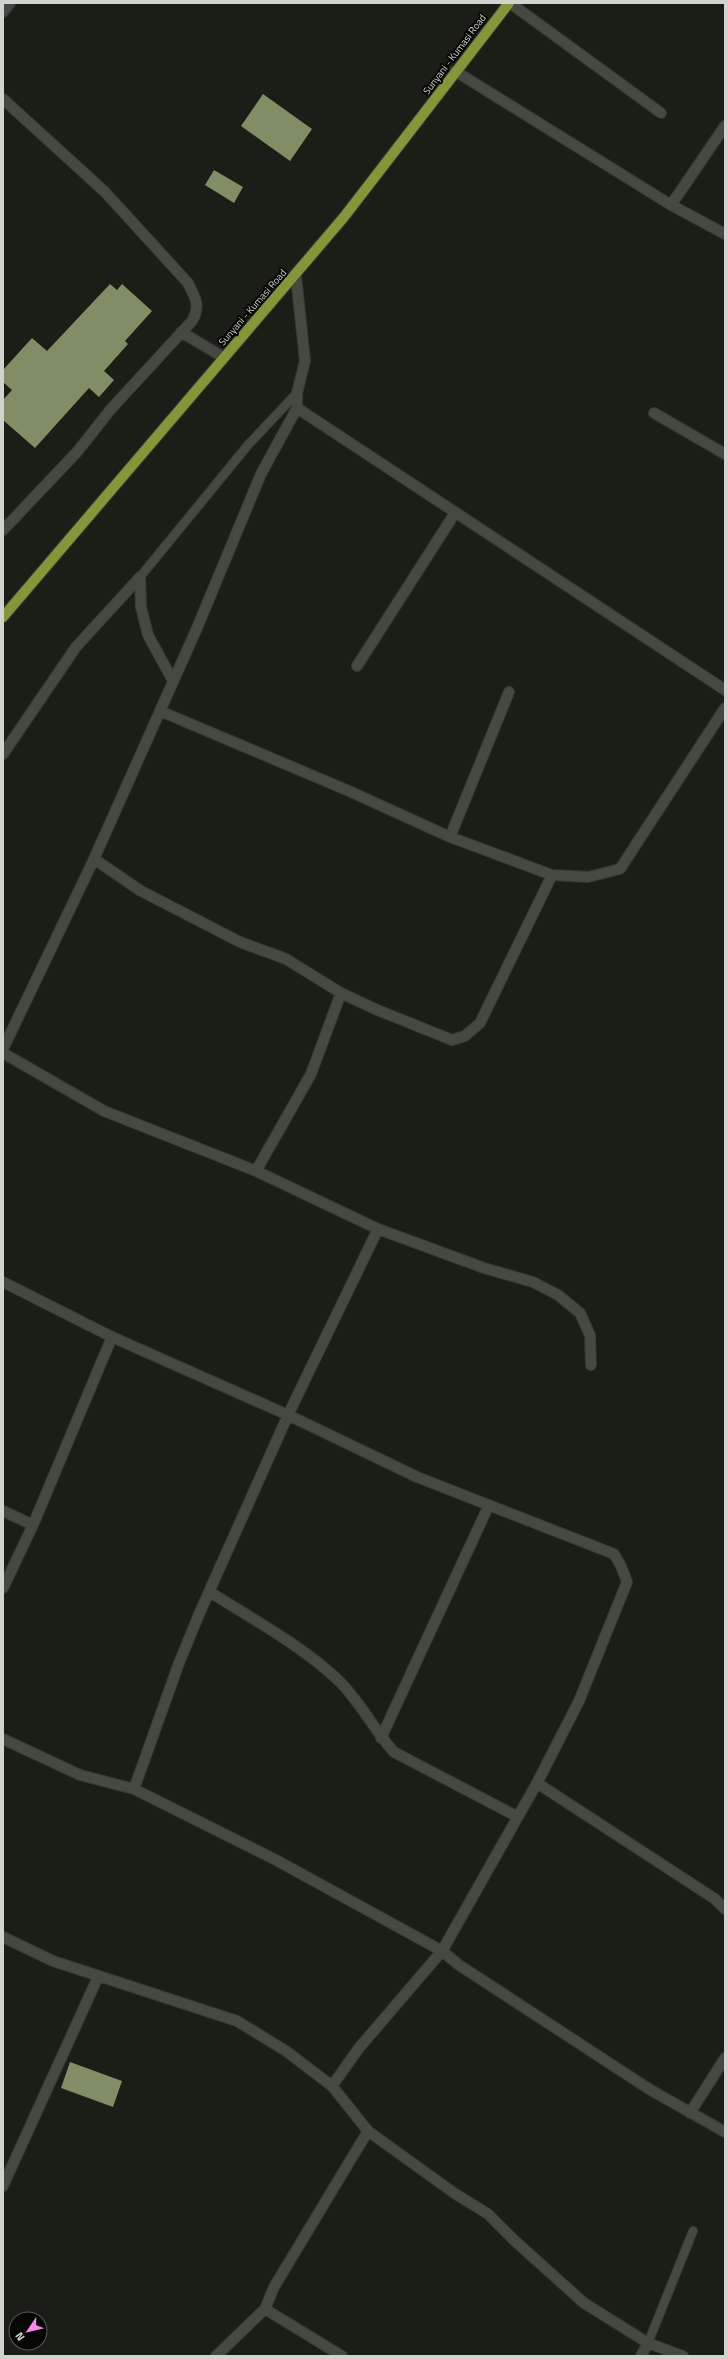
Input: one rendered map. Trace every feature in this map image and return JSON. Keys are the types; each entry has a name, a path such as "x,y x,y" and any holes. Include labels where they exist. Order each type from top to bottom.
{"main road":[{"name":"Sunyani - Kumasi Road","path":"3,617 223,357 296,276 344,217 455,71 509,3"}],"street":[{"path":"3,12 10,3"},
{"path":"509,3 661,113"},
{"path":"455,71 671,205 725,234"},
{"path":"3,99 105,192 188,283 196,298 197,307 192,321 180,332 111,409 77,452 3,530"},
{"path":"671,205 725,126"},
{"path":"3,1050 94,860 173,681 261,474 297,408 297,393 305,361 296,276"},
{"path":"180,332 223,357"},
{"path":"297,408 454,513 725,690"},
{"path":"654,413 725,454"},
{"path":"357,666 454,513"},
{"path":"140,576 141,607 148,634 173,681"},
{"path":"3,754 76,647 140,576"},
{"path":"450,837 509,692"},
{"path":"160,711 349,791 450,837 552,875 588,877 620,869 725,708"},
{"path":"94,860 141,891 240,942 286,959 341,993 375,1009 452,1040 465,1036 480,1023 552,875"},
{"path":"256,1170 311,1074 341,993"},
{"path":"3,1053 104,1111 256,1170 378,1229 484,1268 533,1282 558,1295 580,1313 590,1335 591,1365"},
{"path":"134,1789 179,1663 288,1415 378,1229"},
{"path":"3,1282 112,1337 288,1415 417,1477 614,1554 621,1566 627,1582 580,1701 537,1783 442,1951 359,2048 332,2086"},
{"path":"3,1588 33,1525 112,1337"},
{"path":"381,1738 488,1505"},
{"path":"3,1511 33,1525"},
{"path":"210,1592 307,1655 336,1678 360,1706 381,1738 394,1752 518,1817"},
{"path":"3,1739 80,1775 134,1789 276,1860 442,1951 459,1965 636,2081 725,2132"},
{"path":"537,1783 715,1899 725,1909"},
{"path":"3,1937 53,1961 98,1977 237,2021 286,2051 332,2086 368,2131 454,2193 488,2214 515,2241 584,2303 648,2343 683,2356"},
{"path":"3,2186 98,1977"},
{"path":"690,2113 725,2058"},
{"path":"216,2356 265,2309 274,2287 368,2131"},
{"path":"265,2309 342,2356"},
{"path":"641,2356 648,2343"}],"lane":[{"path":"140,576 248,445 297,393"},
{"path":"648,2343 693,2231"}],"building":[{"path":"263,94 312,129 290,161 241,126"},
{"path":"214,170 243,187 234,203 205,185"},
{"path":"110,284 117,290 122,284 152,311 125,341 128,344 104,371 114,380 99,397 89,388 35,448 3,420 3,400 12,390 3,382 3,370 32,338 47,351"},
{"path":"70,2062 122,2081 113,2107 61,2088"}]}
